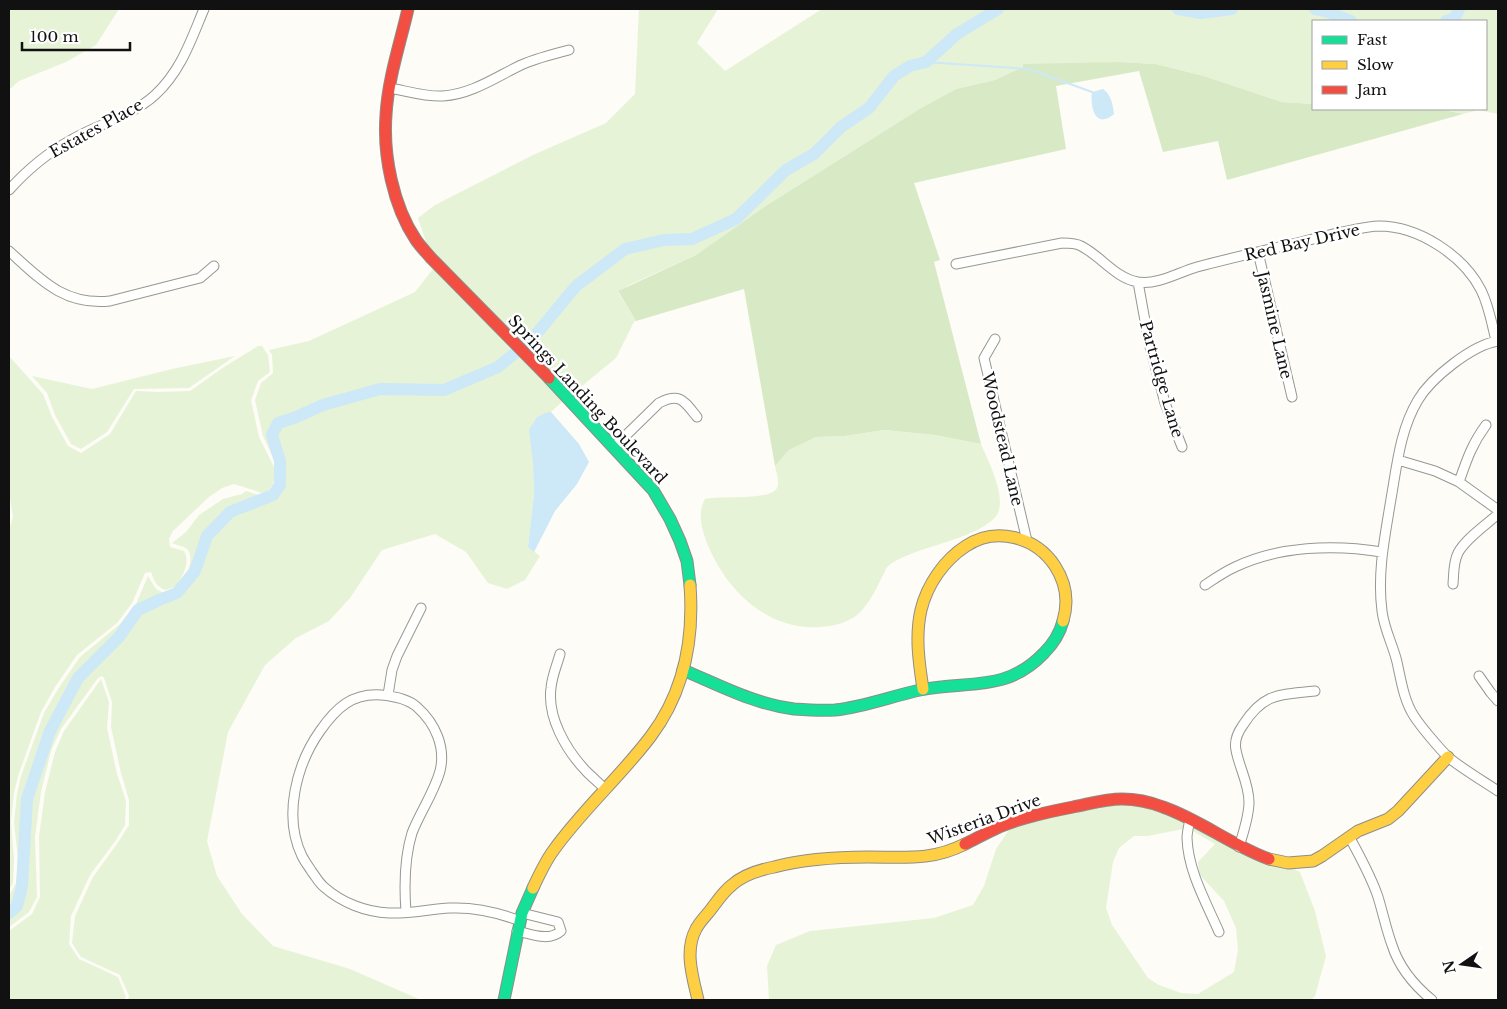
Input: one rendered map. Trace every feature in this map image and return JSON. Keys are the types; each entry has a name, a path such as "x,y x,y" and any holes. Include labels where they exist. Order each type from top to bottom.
{"street":[{"name":"Estates Place","path":"9,190 24,174 52,152 71,140 134,110 154,96 170,79 184,58 204,9"},
{"name":"Springs Landing Boulevard","path":"408,9 390,88 386,115 387,161 392,184 405,219 416,240 426,252 551,380 653,490 666,510 688,565 690,614 683,670 662,720 651,736 552,852 540,873 519,922 504,1000"},
{"path":"390,88 425,95 460,94 541,57 569,50"},
{"name":"Red Bay Drive","path":"1138,282 1166,278 1195,268 1258,252 1364,228 1377,226 1405,229 1439,246 1455,258 1470,274 1480,289 1486,303 1497,341"},
{"path":"956,264 1062,242 1079,244 1111,269 1138,282"},
{"path":"9,251 57,292 72,299 93,302 110,301 200,278 214,266"},
{"name":"Jasmine Lane","path":"1258,252 1292,397"},
{"name":"Partridge Lane","path":"1138,282 1151,352 1165,403 1182,447"},
{"name":"Woodstead Lane","path":"995,339 984,358 1027,541"},
{"path":"1497,341 1480,346 1459,360 1435,380 1419,399 1404,431 1382,552 1380,587 1382,612 1387,633 1407,702 1414,716 1448,757 1498,791"},
{"path":"614,447 659,403 668,398 678,398 685,402 697,417"},
{"path":"1459,482 1475,440 1486,425"},
{"path":"1398,460 1435,471 1459,482 1498,510"},
{"path":"1453,584 1454,567 1458,554 1464,545 1498,514"},
{"path":"683,670 770,705 816,710 834,710 923,689 987,684 1003,680 1030,665 1040,656 1051,644 1065,616 1066,591 1054,564 1043,550 1027,541 1005,536 979,539 966,545 954,555 942,569 925,597 919,616 916,636 923,689"},
{"path":"1204,585 1233,568 1265,556 1300,550 1350,549 1382,552"},
{"path":"388,695 392,670 397,656 421,608"},
{"path":"560,654 550,689 551,704 556,722 572,754 605,789"},
{"path":"1479,676 1498,701"},
{"path":"1239,847 1249,801 1236,749 1237,734 1247,718 1263,701 1279,695 1315,691"},
{"path":"406,912 405,870 408,851 412,834 440,771 441,754 439,740 434,727 415,705 388,695 359,696 346,703 326,722 308,751 297,778 293,810 296,842 302,857 322,886 350,904 390,914 451,908 471,909 503,914 519,922"},
{"name":"Wisteria Drive","path":"698,1000 690,959 690,946 694,931 724,891 745,877 769,868 835,858 921,857 939,854 956,849 1011,823 1054,811 1111,799 1148,802 1166,807 1239,847 1265,858 1280,861 1310,862 1330,852 1358,831 1392,817 1448,757"},
{"path":"1190,819 1187,836 1188,856 1194,876 1219,932"},
{"path":"1350,838 1378,898 1392,947 1402,966 1414,982 1432,1000"}],"green space":[{"path":"9,9 119,9 96,45 66,62 19,81 9,90"},
{"path":"639,9 718,9 697,43 725,71 822,9 1498,9 1498,114 1478,110 1487,110 1487,20 1312,20 1312,104 1282,102 1204,76 1156,64 1118,62 1024,67 995,80 956,89 921,108 764,207 696,255 629,285 618,292 636,321 616,358 571,395 428,248 418,218 435,205 533,155 606,123 635,94"},
{"path":"1118,62 1156,64 1204,76 1282,102 1312,104 1312,110 1445,110 1463,114 1227,180 1218,141 1163,152 1139,71 1056,86 1066,149 914,183 940,260 934,262 981,444 935,435 884,430 845,436 816,437 789,450 775,466 744,289 636,321 618,291 696,255 764,207 921,108 956,89 995,80 1023,67 1023,64"},
{"path":"1445,110 1478,110 1463,114"},
{"path":"433,269 564,400 551,412 548,412 533,463 534,494 528,547 540,556 525,580 507,589 488,583 466,552 435,534 382,550 350,598 329,621 296,638 265,665 228,732 207,841 217,876 242,914 273,946 350,969 421,1000 128,1000 129,996 120,975 81,957 72,943 75,916 93,877 129,825 129,800 111,727 112,702 102,676 98,678 61,729 51,751 41,792 35,837 37,897 29,912 9,927 9,896 16,883 18,859 14,822 17,794 21,776 44,713 80,657 120,624 136,604 148,576 156,589 164,593 176,590 183,583 190,564 189,553 187,549 172,543 186,532 199,515 223,499 242,494 246,491 262,496 270,494 276,485 278,476 277,466 263,436 255,400 261,383 273,373 272,355 269,350 309,341 415,292"},
{"path":"258,346 262,346 268,355 270,372 258,381 251,400 259,437 274,467 275,476 273,484 268,491 262,493 234,484 222,488 209,497 173,531 169,539 170,547 184,551 187,560 183,575 175,587 165,590 159,587 151,572 145,573 132,603 117,623 77,655 55,687 41,712 18,776 14,793 11,822 14,860 13,883 9,890 9,531 13,517 9,492 9,356 43,394 52,417 68,446 81,453 110,434 136,391 190,391"},
{"path":"235,356 189,388 134,389 107,432 81,449 71,444 55,415 47,393 32,376 92,389"},
{"path":"884,430 935,435 981,444 999,494 999,510 994,518 974,532 920,550 892,563 887,567 866,605 857,615 845,622 826,627 802,627 785,623 769,616 740,595 718,566 703,531 701,511 705,499 756,496 773,492 777,488 778,483 775,466 789,450 816,437 845,436"},
{"path":"101,679 109,702 107,728 117,774 126,801 125,825 90,875 71,916 69,944 79,959 118,977 126,997 124,1000 9,1000 9,931 32,914 40,897 39,837 45,792 55,752 64,731"},
{"path":"1155,800 1300,872 1315,911 1326,956 1315,996 1311,1000 769,1000 767,966 776,945 810,931 934,918 973,905 984,886 996,849 1011,827 1051,805","holes":["1188,828 1215,844 1198,862 1199,874 1224,901 1236,928 1238,950 1234,972 1198,994 1181,993 1159,985 1148,978 1112,925 1106,908 1113,862 1119,848 1134,836 1148,836"]}],"water":[{"path":"1103,89 1110,97 1114,114 1102,119 1095,115 1093,110 1092,92"},
{"path":"551,412 579,444 589,462 577,484 555,511 534,552 528,547 534,494 529,430 537,417"}],"waterway":[{"path":"9,913 17,906 22,886 27,799 50,731 78,678 119,637 138,610 177,593 195,571 207,536 230,512 273,495 280,485 280,461 272,435 278,423 323,405 380,389 444,390 498,367 533,338 576,286 625,249 664,240 692,239 736,219 786,170 814,154 841,127 869,108 894,76 910,66 926,62 957,34 998,9"},
{"path":"1178,9 1201,13 1232,9"},
{"path":"1315,9 1348,20"},
{"path":"1449,20 1455,18 1459,9"},
{"path":"926,62 1029,69 1092,92"}],"traffic: fast":[{"path":"549,378 653,490 680,541 687,561 690,585"},
{"path":"683,670 737,693 779,707 835,710 920,690 1001,680 1030,666 1047,650 1058,634 1063,621"},
{"path":"504,1000 522,913 533,888"}],"traffic: slow":[{"path":"923,689 918,640 919,620 927,591 951,558 966,546 978,540 1002,536 1015,538 1037,548 1047,556 1059,572 1064,586 1066,606 1063,621"},
{"path":"533,888 545,864 564,836 639,751 651,736 672,701 679,683 688,644 691,605 690,585"},
{"path":"1269,859 1288,863 1313,861 1358,831 1388,819 1398,811 1448,757"},
{"path":"698,1000 690,955 692,937 699,923 721,896 741,878 751,873 797,862 844,857 929,856 965,844"}],"traffic: jam":[{"path":"408,9 392,75 387,102 385,130 391,180 401,212 416,240 431,258 549,378"},
{"path":"965,844 1008,823 1103,801 1127,799 1148,802 1177,812 1242,847 1269,859"}]}
